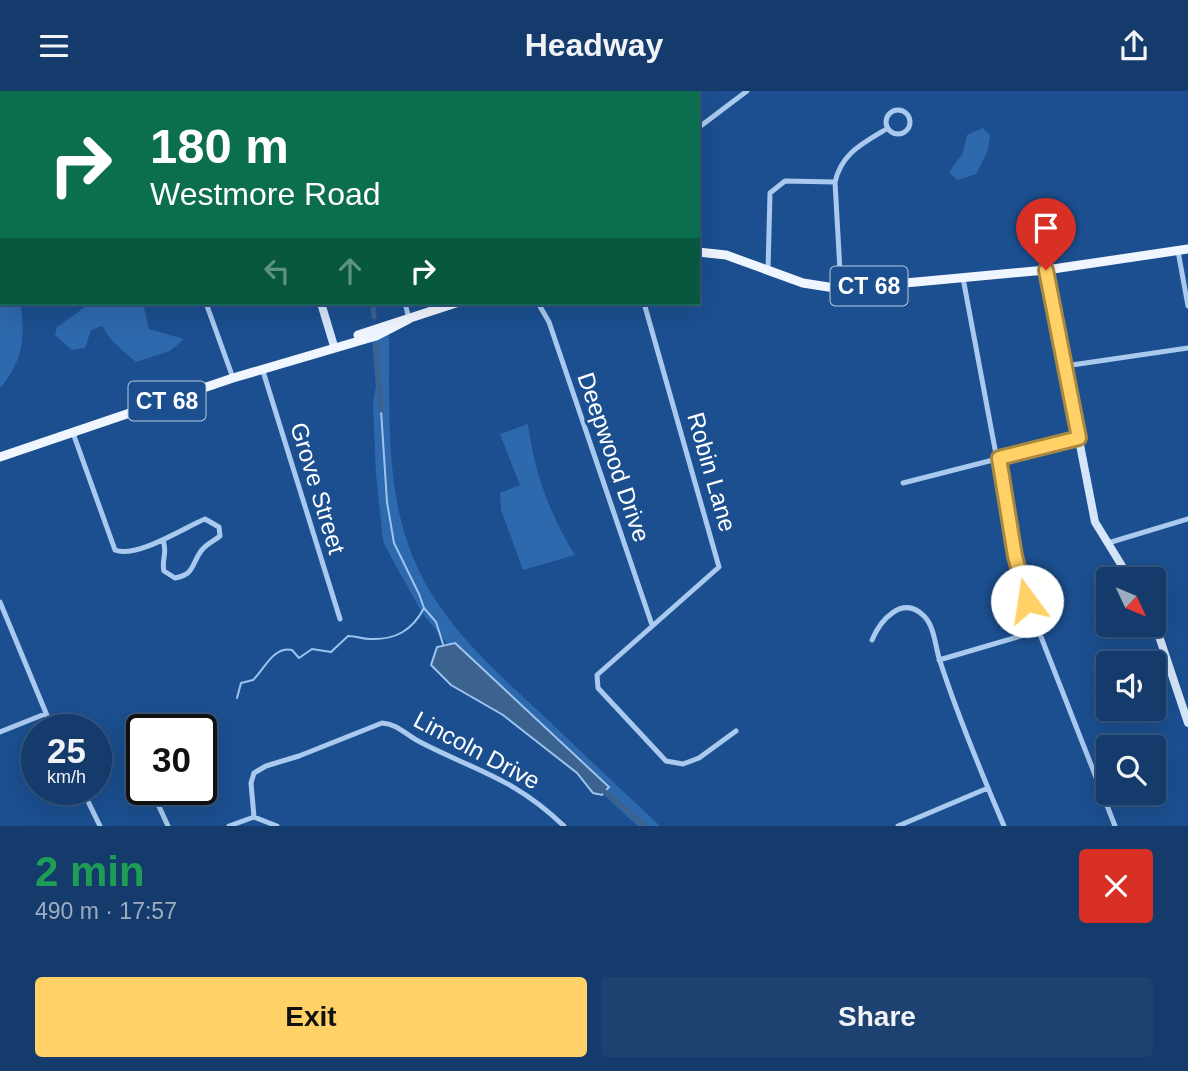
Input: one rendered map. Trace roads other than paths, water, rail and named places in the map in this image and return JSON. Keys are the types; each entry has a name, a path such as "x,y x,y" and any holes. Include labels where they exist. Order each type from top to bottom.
{"main road":[{"name":"CT 68","path":"700,252 726,255 803,283 841,289 1046,270 1188,249"},
{"name":"CT 68","path":"0,457 233,378 334,346 376,336 450,305"}],"street":[{"path":"700,126 747,91"},
{"path":"903,111 909,117 909,125 905,131 898,134 888,128 887,117 892,112 903,111"},
{"path":"841,289 835,182 838,168 848,153 888,128"},
{"path":"768,270 770,193 785,181 835,182"},
{"path":"1178,251 1188,306"},
{"path":"1046,270 1095,522 1123,567"},
{"path":"963,278 999,458 1015,556 1038,631 1115,826"},
{"path":"207,305 233,378"},
{"path":"322,305 334,346"},
{"path":"405,305 409,320"},
{"name":"Deepwood Drive","path":"539,305 549,322 652,625"},
{"name":"Robin Lane","path":"645,305 718,555 719,567 652,625"},
{"path":"1065,366 1188,348"},
{"name":"Grove Street","path":"262,369 340,619"},
{"path":"73,433 115,549 129,552 163,540 205,519 219,527 220,536 200,552 194,569 185,576 175,578 164,571 167,555 163,540"},
{"path":"902,483 1079,438"},
{"path":"1108,543 1188,519"},
{"path":"0,602 45,714"},
{"path":"872,640 888,614 901,608 913,609 923,615 930,625 939,660 1004,826"},
{"path":"652,625 597,675 598,688 666,761 683,764 699,758 736,731"},
{"path":"939,660 1038,631"},
{"path":"1159,637 1188,723"},
{"name":"Lincoln Drive","path":"254,817 251,783 254,773 266,766 382,723 392,723 418,741 515,786 564,826"},
{"path":"0,732 21,724"},
{"path":"898,826 988,787"},
{"path":"90,805 100,826"},
{"path":"158,805 168,826"},
{"path":"229,826 254,817 277,826"}],"waterway":[{"path":"373,305 374,317"},
{"path":"376,345 381,410"},
{"path":"381,410 387,502 394,543 424,608 436,622 443,644"},
{"path":"237,698 241,683 253,680 279,652 292,650 299,658 312,649 331,652 348,636 370,639 395,636 414,623 424,608"},
{"path":"599,787 645,826"}]}
